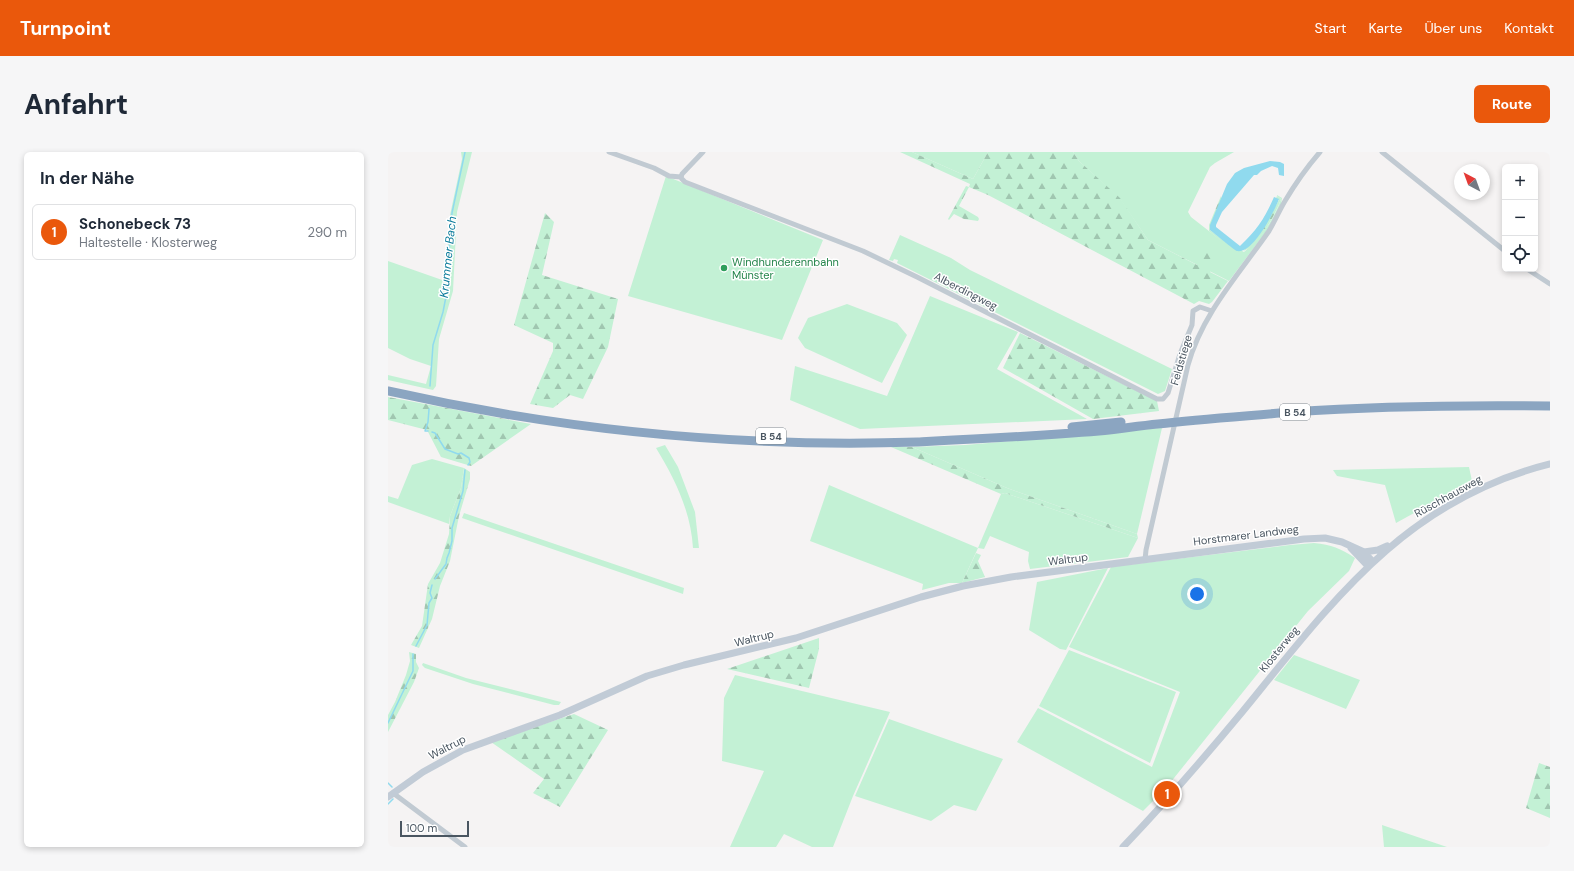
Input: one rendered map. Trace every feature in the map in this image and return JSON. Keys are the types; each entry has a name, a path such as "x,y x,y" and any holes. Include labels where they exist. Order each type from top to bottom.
{"highway":[{"name":"B 54","path":"388,386 518,411 621,425 740,434 830,437 912,436 998,432 1272,410 1356,405 1451,402 1550,402"},
{"name":"B 54","path":"388,391 499,413 606,428 717,438 816,442 916,442 1062,434 1223,418 1357,409 1550,406"}],"main road":[{"name":"Rüschhausweg","path":"1370,564 1396,541 1426,519 1467,495 1507,478 1550,464"},
{"name":"Horstmarer Landweg","path":"1145,560 1304,539 1325,538 1364,552 1370,564"},
{"path":"1364,552 1378,550 1396,541"},
{"path":"1350,546 1370,564"},
{"name":"Waltrup","path":"390,795 423,772 462,750 553,717 658,672 781,643 921,597 963,586 1145,560"},
{"name":"Klosterweg","path":"1123,847 1202,761 1315,622 1370,564"}],"street":[{"path":"609,152 654,168 669,176 680,177 703,152"},
{"name":"Feldstiege","path":"1145,560 1146,550 1191,354 1201,329 1269,230 1305,171 1320,152"},
{"path":"1382,152 1502,249"},
{"name":"Alberdingweg","path":"680,177 688,183 869,254 1160,400 1165,398 1168,393 1180,354 1192,325 1193,312 1200,307 1212,311"},
{"path":"1532,272 1550,284"},
{"path":"390,795 465,847"}],"green space":[{"path":"461,152 472,152 457,212 453,291 439,339 436,386 433,390 388,380 388,375 426,384 431,366 410,359 388,348 388,261 445,281 450,215 462,159"},
{"path":"900,152 912,152 973,179 988,152 1073,152 1079,161 1120,198 1148,240 1197,265 1206,252 1214,253 1219,259 1210,272 1228,281 1212,302 1209,304 1199,301 1194,304 988,195 969,187 970,184"},
{"path":"912,152 988,152 973,179"},
{"path":"1073,152 1234,152 1210,167 1188,212 1191,217 1223,242 1244,252 1256,241 1271,221 1281,199 1277,195 1282,198 1281,205 1274,221 1229,281 1148,240 1120,199 1079,161"},
{"name":"Windhunderennbahn Münster","path":"666,176 823,240 782,340 628,296"},
{"path":"966,186 969,187 959,206 978,217 978,221 964,219 954,214 949,220 948,219"},
{"path":"1221,196 1222,199 1210,230 1224,241 1243,251 1233,251 1209,231 1209,225"},
{"path":"1277,196 1281,199 1269,224 1255,242 1248,249 1243,251 1258,236 1279,200 1276,198"},
{"path":"545,213 554,222 542,275 618,299 608,347 583,399 570,395 553,408 530,404 553,351 553,343 514,325"},
{"path":"900,235 951,258 970,270 1172,369 1165,391 1158,394 897,263 898,260 889,260"},
{"path":"930,296 1018,332 997,369 1087,419 860,429 790,400 795,366 887,396"},
{"path":"847,304 897,323 907,335 882,383 805,348 798,338 808,318"},
{"path":"1020,333 1157,401 1159,411 1093,419 1003,368"},
{"path":"388,397 531,424 471,466 441,457 427,430 388,420"},
{"path":"1162,428 1137,534 1007,488 912,447 965,445"},
{"path":"665,445 678,467 695,512 699,548 693,548 689,522 681,496 670,472 656,448"},
{"path":"891,447 912,447 1007,488 1137,534 1138,538 1005,493 1001,494"},
{"path":"432,459 464,468 461,488 450,516 449,524 388,502 388,496 398,499 412,465"},
{"path":"1469,467 1472,481 1396,523 1385,485 1337,476 1333,470"},
{"path":"464,468 470,472 470,479 459,516 450,561 440,586 432,619 419,648 411,645 422,626 428,584 440,563 449,534 450,516 461,488"},
{"path":"829,485 978,548 962,583 949,583 922,590 923,584 810,541"},
{"path":"1005,493 1138,538 1128,557 1030,569 1028,561 1029,552 990,536 984,549 978,548 1001,494"},
{"path":"464,513 684,588 683,594 462,518"},
{"path":"1314,543 1336,548 1355,558 1349,571 1308,611 1166,788 1143,811 1017,742 1038,708 1152,767 1180,692 1069,647 1111,567"},
{"path":"976,553 981,555 978,561 985,577 962,583"},
{"path":"1108,568 1066,650 1060,649 1029,630 1037,582"},
{"path":"819,638 819,649 809,688 727,669"},
{"path":"1069,650 1176,692 1150,763 1039,706"},
{"path":"409,652 416,654 416,662 419,668 414,682 388,732 388,715 406,675 410,661"},
{"path":"1294,655 1360,680 1346,709 1274,680"},
{"path":"423,663 466,678 561,702 559,705 554,705 473,684 425,668 422,665"},
{"path":"735,675 890,712 853,796 833,847 812,847 784,834 776,847 730,847 764,771 722,761 724,698"},
{"path":"574,714 608,730 560,807 533,793 544,779 491,742"},
{"path":"889,719 1003,759 976,811 954,805 931,821 855,796"},
{"path":"1539,763 1550,767 1550,818 1526,808"},
{"path":"1382,825 1447,847 1384,847"}],"water":[{"path":"1270,161 1284,164 1284,176 1279,175 1278,168 1272,166 1261,171 1257,175 1254,175 1222,212 1216,225 1216,227 1240,246 1260,223 1274,197 1279,199 1268,222 1256,239 1250,246 1243,250 1237,251 1210,230 1210,225 1227,184 1235,173 1244,168"}],"waterway":[{"name":"Krummer Bach","path":"430,386 433,345 443,312 448,286 452,213 465,152"},
{"name":"Krummer Bach","path":"428,431 425,431 428,422 429,409"},
{"name":"Krummer Bach","path":"432,432 435,433 445,449 458,454 461,453 469,458 470,462 468,465"},
{"name":"Krummer Bach","path":"435,579 446,564 452,541 452,528 463,491 465,470"},
{"name":"Krummer Bach","path":"416,646 427,625 429,603 432,598 430,593 432,585"},
{"name":"Krummer Bach","path":"388,723 413,671 413,654"},
{"name":"Krummer Bach","path":"388,783 392,787"},
{"name":"Krummer Bach","path":"388,804 393,799"}],"place":[{"name":"Windhunderennbahn Münster","path":"724,268"},
{"name":"Schonebeck 73","path":"1167,794"}]}
